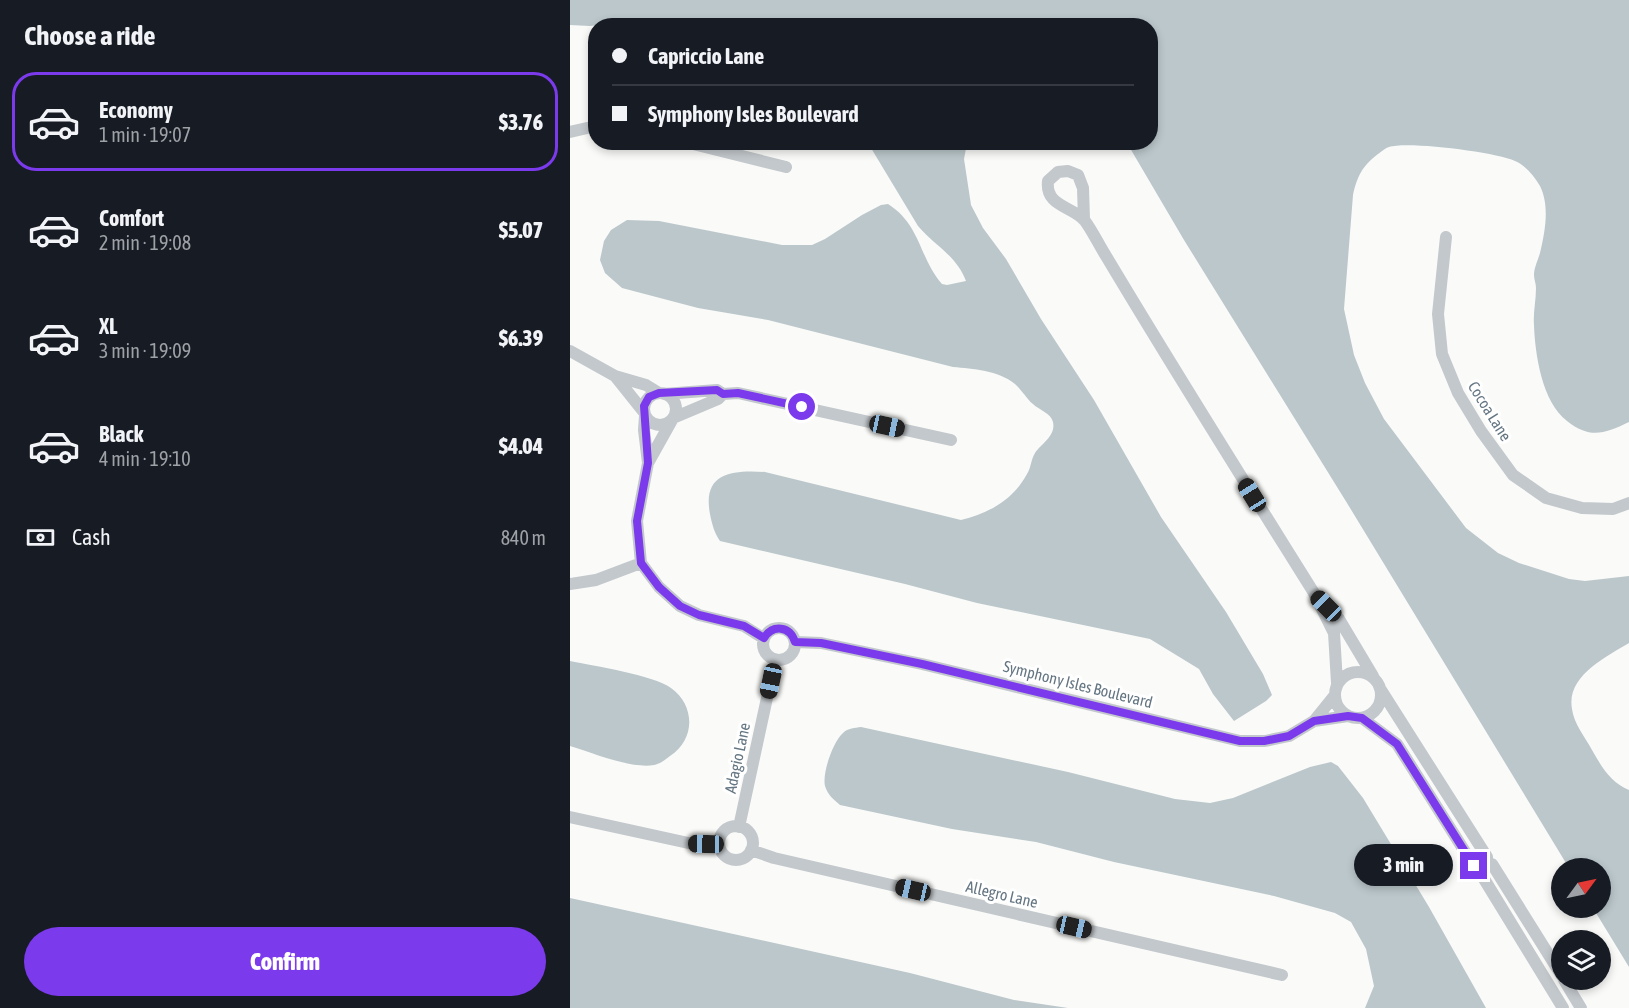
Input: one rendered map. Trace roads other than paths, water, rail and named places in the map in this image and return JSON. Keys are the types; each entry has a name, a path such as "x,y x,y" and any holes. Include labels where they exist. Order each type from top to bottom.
{"street":[{"path":"570,132 588,128"},
{"path":"717,150 786,167"},
{"path":"1084,219 1166,358 1314,593 1334,633 1338,707 1348,716"},
{"name":"Cocoa Lane","path":"1446,237 1438,314 1442,354 1458,393 1481,431 1514,475 1546,498 1582,508 1613,509 1629,503"},
{"path":"570,351 615,376 646,385 669,396 675,405 673,419 648,463"},
{"path":"615,376 648,421 657,426 718,399 723,394"},
{"path":"795,642 791,656 782,661 775,661 765,654 762,643 764,638 744,626 699,615 680,606 659,587 641,563 637,521 648,463 644,414 649,397 662,393 717,390 723,394 738,393 951,440"},
{"path":"570,584 596,580 641,563"},
{"path":"1314,593 1339,619 1551,959"},
{"name":"Symphony Isles Boulevard","path":"764,638 771,630 782,628 791,633 795,642 821,643 922,664 1240,741 1264,741 1289,736 1314,721 1348,716 1362,718 1397,744 1563,1008"},
{"name":"Adagio Lane","path":"739,826 775,661"},
{"name":"Symphony Isles Boulevard","path":"1314,721 1345,675 1352,672 1367,672 1373,676"},
{"path":"1362,718 1376,711 1380,705 1382,690"},
{"path":"570,817 693,844 719,845"},
{"path":"739,826 750,833 753,843 752,850 743,859 733,860 724,855 719,845 720,839 726,829 739,826"},
{"name":"Allegro Lane","path":"752,850 774,858 1281,975"},
{"path":"1477,870 1477,858 1482,856 1490,861"},
{"path":"1570,990 1581,1008"}]}
